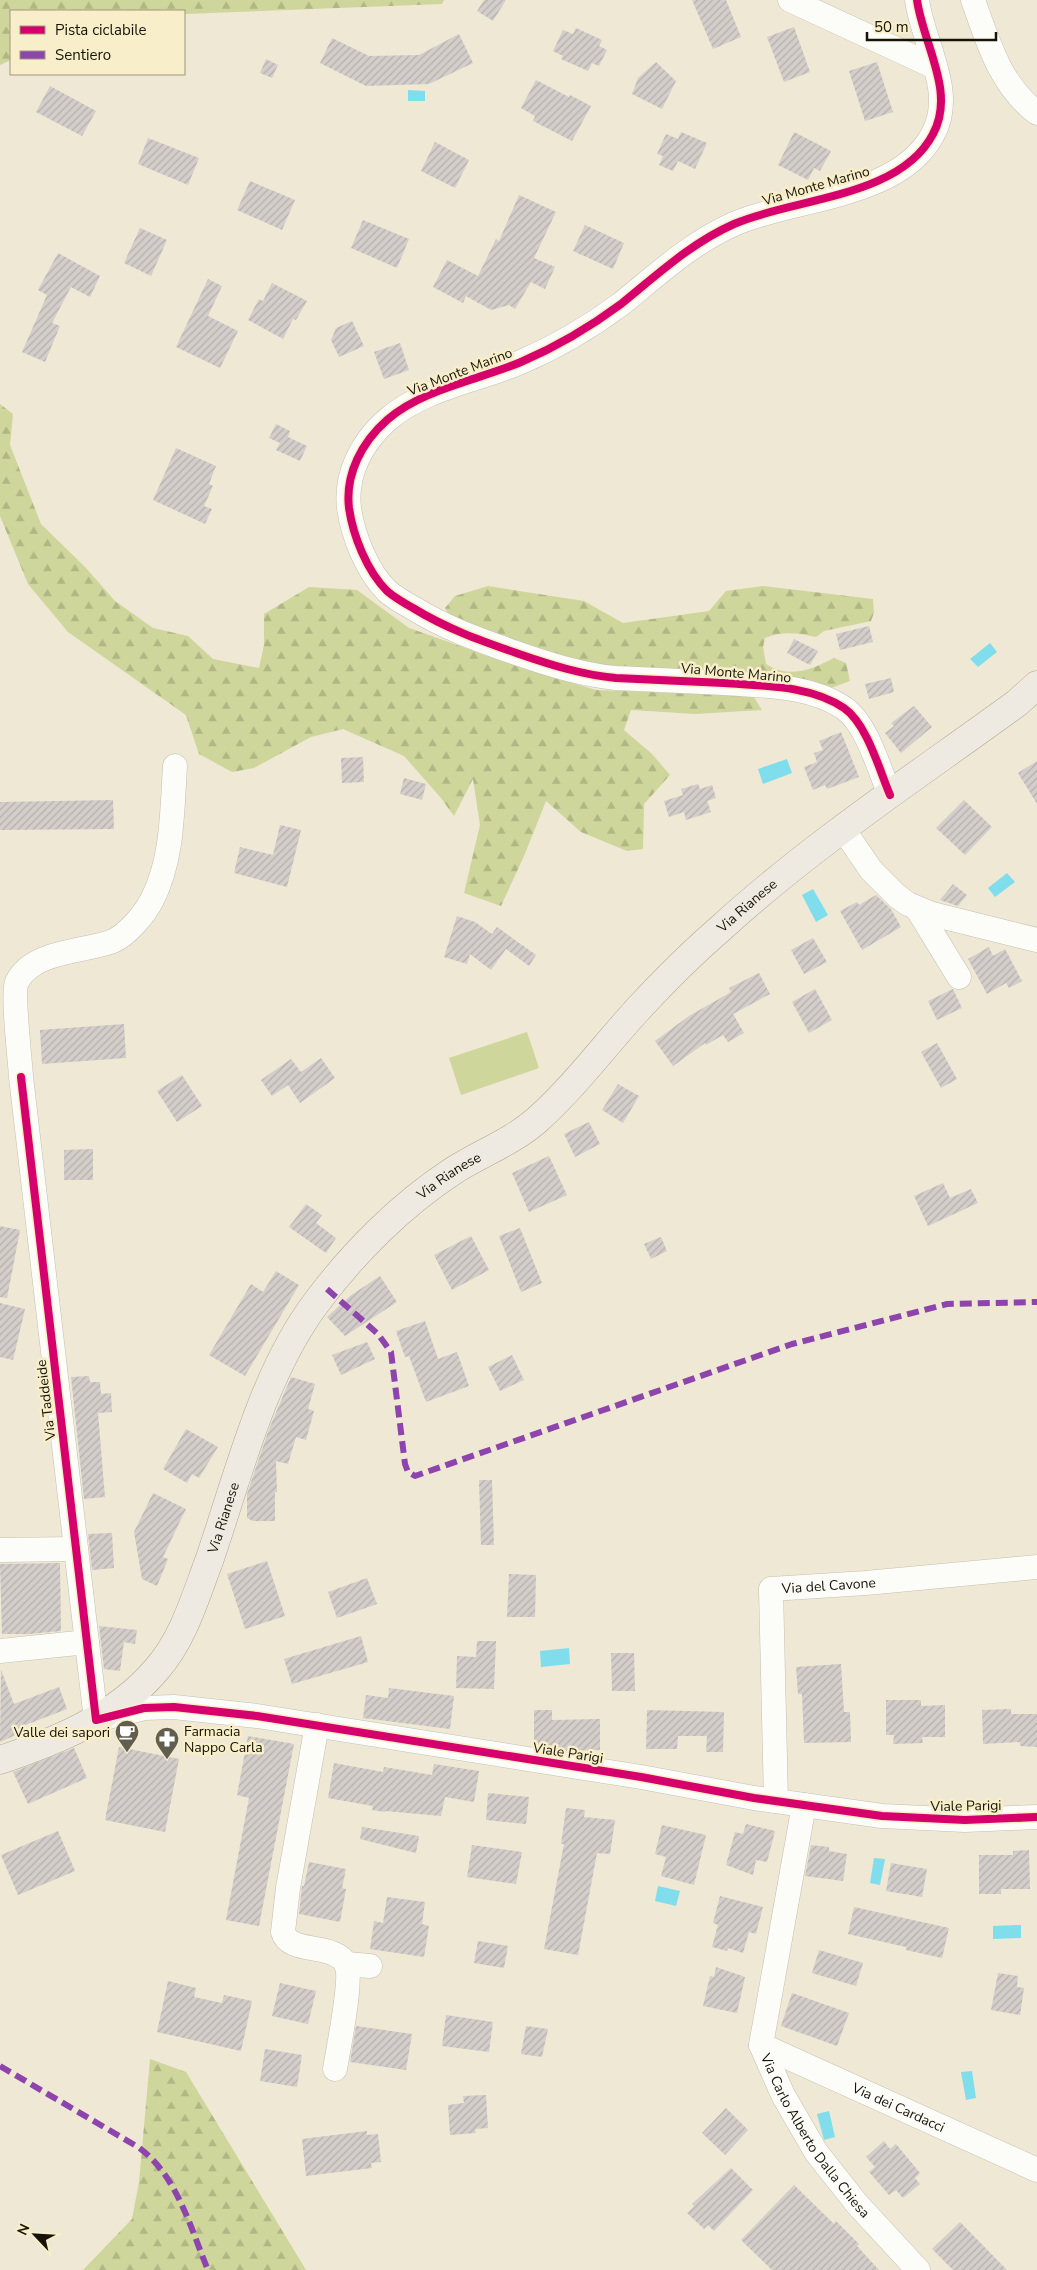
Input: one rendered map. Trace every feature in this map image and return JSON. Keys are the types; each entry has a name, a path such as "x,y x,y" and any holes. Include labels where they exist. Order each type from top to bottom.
{"main road":[{"name":"Via Rianese","path":"0,1760 50,1742 96,1720 148,1680 174,1646 199,1587 271,1384 298,1329 327,1288 372,1240 415,1199 451,1172 508,1141 535,1122 577,1080 642,1005 675,971 771,883 1018,703 1037,685"}],"street":[{"path":"790,0 935,67"},
{"name":"Via Monte Marino","path":"890,795 861,725 848,711 832,701 808,693 768,686 612,677 585,673 557,667 474,639 433,621 389,593 373,574 352,522 349,493 353,469 368,440 383,423 405,406 518,363 558,344 610,311 684,253 720,231 747,219 870,186 909,162 930,141 939,123 942,103 918,0"},
{"path":"973,0 1000,69 1016,94 1037,112"},
{"name":"Via Taddeide","path":"96,1720 21,1077 15,998 16,983 27,970 50,957 114,940 138,920 149,906 166,864 175,766"},
{"path":"843,829 859,854 878,878 897,896 918,910 1037,940"},
{"path":"918,910 959,977"},
{"path":"0,1550 76,1549"},
{"name":"Via del Cavone","path":"776,1801 772,1589 866,1583 1037,1567"},
{"path":"0,1651 87,1642"},
{"name":"Viale Parigi","path":"96,1720 138,1709 166,1706 317,1725 776,1801 882,1816 920,1819 1037,1817"},
{"path":"317,1725 288,1888 284,1937 292,1943 329,1952 346,1964 370,1966"},
{"name":"Via Carlo Alberto Dalla Chiesa","path":"804,1805 761,2044 783,2095 816,2152 853,2199 918,2270"},
{"path":"335,2069 348,1980 346,1964"},
{"name":"Via dei Cardacci","path":"761,2044 1037,2170"}],"green space":[{"path":"0,0 444,0 442,4 185,14 185,10 10,10 10,60 0,65"},
{"path":"0,404 13,414 10,445 41,524 86,568 115,601 153,628 188,636 213,659 259,668 264,645 264,614 309,587 357,590 409,628 523,668 596,690 753,696 762,710 695,714 631,710 624,730 652,754 670,775 644,804 643,849 627,851 581,832 546,801 501,906 464,893 480,825 473,779 454,816 441,798 404,756 343,729 311,737 254,768 232,772 199,754 186,715 68,632 28,584 0,516"},
{"path":"488,586 584,601 623,623 709,611 726,591 763,586 873,599 874,613 871,621 824,631 816,637 790,633 765,638 763,647 766,664 775,669 792,672 800,671 834,658 846,663 850,681 828,689 600,667 453,621 445,608 455,596"},
{"path":"527,1032 539,1068 461,1095 449,1058"},
{"path":"150,2059 186,2072 306,2270 83,2270 132,2219 139,2182"}],"water":[{"path":"408,90 425,91 425,101 408,101"},
{"path":"990,643 997,652 978,667 970,659"},
{"path":"787,759 792,773 763,784 758,769"},
{"path":"1007,873 1015,882 995,897 988,888"},
{"path":"813,889 828,915 816,922 802,895"},
{"path":"569,1648 570,1664 541,1667 540,1651"},
{"path":"874,1858 885,1859 880,1885 870,1883"},
{"path":"658,1886 680,1891 676,1906 655,1901"},
{"path":"1021,1925 1021,1938 993,1939 993,1926"},
{"path":"972,2071 976,2098 966,2100 961,2072"},
{"path":"829,2111 835,2137 824,2140 817,2114"}],"building":[{"path":"484,0 506,0 493,21 477,11"},
{"path":"692,0 726,0 741,37 713,49"},
{"path":"794,27 810,72 784,82 767,37"},
{"path":"576,28 602,40 599,46 607,50 599,66 592,63 588,71 561,59 563,56 553,51 563,30 573,34"},
{"path":"459,34 473,63 429,84 366,86 320,63 332,38 369,56 419,55"},
{"path":"266,59 278,65 272,78 260,73"},
{"path":"656,62 676,81 662,109 632,94 638,78"},
{"path":"877,62 893,112 865,121 849,71"},
{"path":"536,80 591,106 572,141 533,121 535,116 521,108"},
{"path":"50,86 96,111 82,136 36,112"},
{"path":"681,132 707,143 695,169 678,161 673,171 659,165 663,156 657,154 666,134 678,139"},
{"path":"794,132 831,151 820,171 814,168 808,180 778,165"},
{"path":"148,138 199,158 188,185 138,164"},
{"path":"435,142 469,160 455,188 421,171"},
{"path":"250,181 295,200 282,230 237,210"},
{"path":"519,195 556,212 534,258 555,267 545,289 531,282 515,309 509,305 491,310 466,296 463,303 433,287 447,260 478,276 496,239 499,241"},
{"path":"363,220 409,239 397,268 351,248"},
{"path":"585,225 624,243 613,269 573,251"},
{"path":"140,228 167,240 151,276 124,263"},
{"path":"58,253 100,276 90,297 71,287 52,323 60,326 45,362 22,352 47,295 38,290"},
{"path":"208,279 222,286 208,316 238,331 220,368 176,347"},
{"path":"272,283 307,301 296,320 293,319 283,339 248,320 259,299 263,301"},
{"path":"352,321 364,346 339,357 331,340 336,328"},
{"path":"400,343 409,370 384,379 374,352"},
{"path":"276,424 290,431 288,437 307,446 300,461 276,450 280,443 269,438"},
{"path":"176,448 216,466 209,484 213,486 204,506 212,509 205,524 153,500"},
{"path":"869,626 873,642 840,650 836,634"},
{"path":"794,639 818,651 810,665 787,653"},
{"path":"891,678 894,692 869,699 865,684"},
{"path":"914,706 932,727 901,753 885,733 894,726 891,723"},
{"path":"841,732 859,777 827,789 825,785 813,790 804,767 817,762 814,753 823,750 819,741"},
{"path":"363,757 364,782 342,783 341,758"},
{"path":"1037,761 1037,804 1018,773"},
{"path":"404,778 426,784 422,800 400,794"},
{"path":"698,784 700,789 712,785 716,798 707,801 711,812 686,820 684,812 669,817 664,801 683,795 681,789"},
{"path":"113,800 114,829 0,830 0,802"},
{"path":"964,800 992,827 965,855 936,828"},
{"path":"280,825 301,830 287,887 234,873 240,847 273,855"},
{"path":"953,884 967,895 958,906 940,900"},
{"path":"876,895 891,909 901,927 862,950 840,911 857,902 859,905"},
{"path":"457,916 475,922 492,934 497,927 536,955 529,966 506,949 491,970 470,954 467,964 444,957"},
{"path":"813,938 827,962 804,974 791,950"},
{"path":"989,947 993,956 1005,949 1022,981 1009,988 1006,983 987,994 968,959"},
{"path":"759,973 770,994 733,1014 744,1033 728,1042 723,1035 706,1045 705,1043 673,1066 655,1041 689,1016 731,992 729,988"},
{"path":"815,989 832,1020 809,1033 792,1002"},
{"path":"953,989 962,1008 937,1020 928,1001"},
{"path":"124,1024 126,1058 42,1064 40,1030"},
{"path":"937,1043 957,1079 941,1088 921,1052"},
{"path":"321,1058 335,1078 300,1103 288,1085 272,1096 261,1080 291,1059 301,1072"},
{"path":"182,1075 202,1106 177,1122 157,1091"},
{"path":"618,1084 639,1096 623,1123 602,1110"},
{"path":"589,1122 600,1144 575,1157 564,1134"},
{"path":"93,1149 93,1180 64,1180 64,1150"},
{"path":"549,1156 567,1195 529,1212 512,1173"},
{"path":"943,1183 950,1198 971,1189 978,1203 928,1226 914,1196"},
{"path":"306,1204 322,1215 316,1223 336,1238 326,1253 289,1227"},
{"path":"0,1226 20,1230 7,1298 0,1297"},
{"path":"520,1228 542,1283 521,1292 499,1236"},
{"path":"471,1236 489,1270 452,1290 434,1255"},
{"path":"661,1237 667,1251 651,1259 644,1244"},
{"path":"276,1271 299,1285 245,1376 209,1355 251,1284 263,1292"},
{"path":"380,1276 397,1302 345,1336 327,1317 350,1296"},
{"path":"0,1303 25,1309 13,1360 0,1357"},
{"path":"425,1321 438,1359 457,1352 469,1386 426,1402 409,1356 405,1357 396,1331"},
{"path":"367,1342 375,1359 341,1375 332,1355"},
{"path":"512,1355 524,1380 500,1391 488,1367"},
{"path":"89,1376 90,1382 100,1382 101,1394 111,1393 112,1412 98,1413 105,1497 84,1499 71,1377"},
{"path":"291,1377 315,1384 308,1409 314,1411 306,1440 296,1437 288,1464 276,1461 277,1492 275,1492 275,1521 253,1521 247,1518 247,1494 269,1429"},
{"path":"186,1429 218,1447 199,1478 192,1474 187,1483 163,1469"},
{"path":"479,1480 492,1480 494,1545 481,1545"},
{"path":"153,1493 186,1509 163,1557 168,1559 157,1586 142,1579 134,1532"},
{"path":"112,1533 114,1568 92,1570 88,1534"},
{"path":"267,1561 285,1616 245,1629 227,1574"},
{"path":"60,1563 61,1631 2,1634 0,1564"},
{"path":"509,1574 536,1575 535,1617 507,1617"},
{"path":"367,1578 377,1604 337,1618 328,1592"},
{"path":"99,1626 137,1630 135,1644 124,1642 120,1671 104,1669"},
{"path":"361,1636 368,1662 292,1684 284,1659"},
{"path":"477,1641 496,1641 494,1689 456,1688 457,1656 476,1657"},
{"path":"611,1653 634,1653 635,1691 612,1691"},
{"path":"841,1664 844,1712 850,1712 851,1742 804,1743 802,1694 798,1694 796,1667"},
{"path":"1,1670 14,1704 59,1687 67,1709 23,1726 25,1731 0,1742"},
{"path":"389,1688 454,1696 450,1729 363,1718 366,1695 388,1698"},
{"path":"886,1700 921,1700 921,1706 945,1705 945,1737 922,1737 923,1743 893,1744 894,1735 886,1735"},
{"path":"1011,1709 1011,1714 1037,1714 1037,1747 1020,1746 1020,1742 983,1744 982,1710"},
{"path":"534,1710 552,1710 552,1720 600,1719 600,1750 563,1751 534,1746"},
{"path":"647,1710 724,1712 723,1752 706,1752 707,1736 678,1736 677,1749 646,1749"},
{"path":"248,1736 294,1744 259,1926 226,1920 249,1798 237,1795"},
{"path":"119,1747 179,1759 165,1832 105,1820"},
{"path":"74,1748 87,1778 28,1804 13,1772"},
{"path":"334,1763 383,1772 384,1767 432,1775 434,1764 479,1771 474,1802 445,1797 441,1816 372,1810 373,1806 328,1798"},
{"path":"488,1793 529,1797 526,1824 486,1820"},
{"path":"566,1808 585,1810 584,1817 615,1820 610,1854 597,1853 578,1955 544,1949 564,1844 561,1844"},
{"path":"746,1824 775,1831 767,1862 756,1860 753,1875 726,1865 735,1832 743,1834"},
{"path":"662,1825 706,1835 694,1885 661,1876 666,1857 655,1854"},
{"path":"362,1827 419,1836 416,1853 360,1839"},
{"path":"58,1831 75,1871 18,1895 1,1855"},
{"path":"472,1845 522,1852 516,1884 467,1877"},
{"path":"811,1845 829,1847 829,1851 847,1854 843,1881 805,1876"},
{"path":"1029,1850 1030,1889 1001,1889 1001,1894 979,1894 979,1855 1013,1855 1013,1851"},
{"path":"309,1862 346,1869 342,1888 346,1889 340,1922 299,1914 302,1886 304,1886"},
{"path":"891,1863 927,1869 922,1897 886,1891"},
{"path":"720,1896 763,1907 756,1934 749,1932 743,1953 728,1948 727,1951 712,1947 718,1925 713,1923"},
{"path":"387,1897 425,1902 422,1924 429,1926 424,1957 370,1949 374,1921 383,1923"},
{"path":"854,1907 949,1928 942,1958 906,1950 906,1947 848,1934"},
{"path":"478,1941 508,1946 504,1968 474,1963"},
{"path":"819,1950 863,1963 856,1986 812,1973"},
{"path":"716,1967 745,1977 737,2013 703,2006 710,1976 714,1977"},
{"path":"998,1973 1018,1976 1017,1987 1024,1988 1020,2015 991,2010"},
{"path":"168,1981 196,1988 194,1997 222,2003 224,1995 252,2001 241,2051 157,2032"},
{"path":"280,1983 316,1991 308,2024 272,2016"},
{"path":"792,1993 849,2013 837,2046 781,2026"},
{"path":"446,2015 493,2022 489,2052 442,2046"},
{"path":"356,2026 412,2034 406,2070 350,2062"},
{"path":"526,2026 548,2029 542,2057 521,2054"},
{"path":"265,2049 302,2055 297,2087 260,2081"},
{"path":"486,2095 488,2128 475,2129 476,2133 450,2135 448,2105 464,2103 463,2096"},
{"path":"726,2108 748,2130 725,2155 702,2133"},
{"path":"367,2131 367,2135 378,2134 381,2162 371,2163 372,2168 306,2176 302,2139"},
{"path":"884,2141 890,2149 896,2144 920,2173 915,2178 920,2184 903,2198 896,2190 889,2195 869,2172 875,2167 866,2157"},
{"path":"731,2168 753,2190 714,2231 708,2225 704,2229 687,2213 694,2206 692,2204"},
{"path":"794,2185 834,2224 836,2221 859,2244 857,2246 879,2270 772,2270 741,2240"},
{"path":"960,2222 1007,2270 953,2270 932,2249"}],"marked path":[{"path":"327,1289 378,1334 391,1352 405,1464 408,1472 415,1476 792,1344 947,1304 1037,1302"},
{"path":"0,2066 138,2147 151,2159 173,2187 208,2270"}],"cycle path":[{"path":"890,795 866,736 852,715 831,700 801,691 770,686 591,675 555,666 505,649 465,634 426,615 390,594 373,574 362,553 354,530 348,495 353,471 363,449 378,429 401,409 451,386 521,362 560,343 585,329 621,304 703,240 734,224 758,215 871,184 896,171 917,155 933,134 939,118 941,102 940,85 920,17 917,0"},
{"path":"21,1077 96,1720 144,1708 174,1707 257,1716 641,1777 754,1798 882,1816 965,1820 1037,1817"}],"place":[{"name":"Valle dei sapori","path":"127,1753"},
{"name":"Farmacia Nappo Carla","path":"167,1760"}]}
